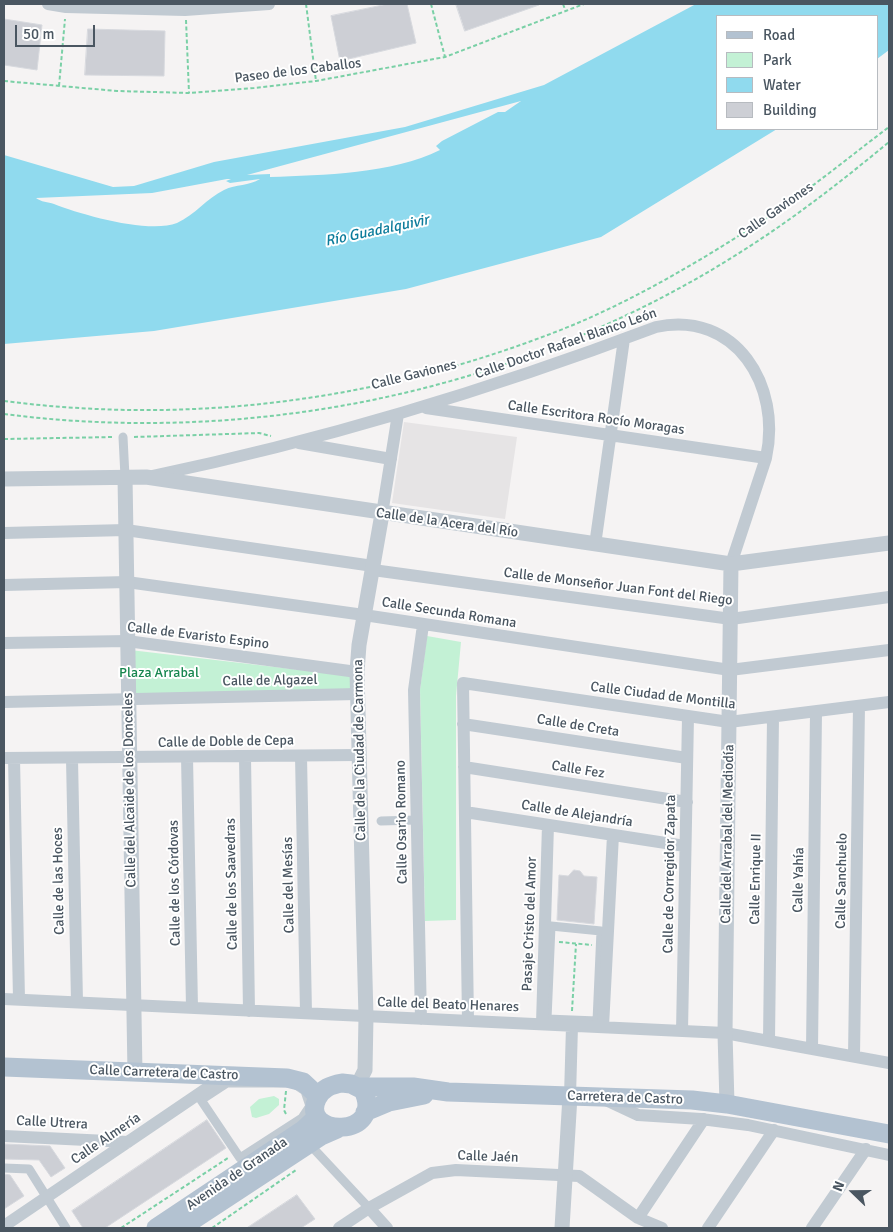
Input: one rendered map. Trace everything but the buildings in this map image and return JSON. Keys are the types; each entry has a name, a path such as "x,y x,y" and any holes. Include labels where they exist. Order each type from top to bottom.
{"main road":[{"name":"Calle Carretera de Castro","path":"4,1067 286,1078 303,1082 318,1096"},
{"path":"365,1112 366,1096 358,1087 351,1084 334,1084 328,1087 318,1096 315,1108 317,1116 324,1124 337,1129 350,1127 365,1112 406,1098 448,1092"},
{"name":"Carretera de Castro","path":"358,1087 414,1087 448,1092 692,1100 727,1104 889,1134"},
{"name":"Avenida de Granada","path":"156,1228 302,1130 317,1116"},
{"name":"Avenida de Granada","path":"180,1228 321,1136 337,1129"}],"street":[{"path":"48,4 185,7 269,4"},
{"name":"Calle Doctor Rafael Blanco León","path":"146,477 206,465 421,408 540,370 656,327 674,324 708,328 729,340 753,368 766,397 770,430 766,458 731,564"},
{"path":"595,545 624,339"},
{"name":"Calle Escritora Rocío Moragas","path":"421,408 766,458"},
{"name":"Calle de la Ciudad de Carmona","path":"358,1087 365,1070 366,1017 357,672 364,614 398,414"},
{"path":"123,437 125,476"},
{"path":"294,442 391,459"},
{"path":"206,465 204,470 207,487"},
{"name":"Calle del Alcaide de los Donceles","path":"125,476 135,1073"},
{"name":"Calle de la Acera del Río","path":"4,479 146,477 382,514 731,564 889,543"},
{"name":"Calle de Monseñor Juan Font del Riego","path":"4,533 126,530 373,568 731,618 889,597"},
{"name":"Calle del Arrabal del Mediodía","path":"727,1104 726,1033 731,564"},
{"name":"Calle Secunda Romana","path":"4,585 127,582 364,614 730,670 889,650"},
{"name":"Calle Osario Romano","path":"421,1019 414,690 422,624"},
{"name":"Calle de Evaristo Espino","path":"4,643 127,641 357,672"},
{"name":"Calle Ciudad de Montilla","path":"463,724 463,682 729,722 889,702"},
{"name":"Calle de Algazel","path":"4,702 357,694"},
{"name":"Calle Sanchuelo","path":"854,1056 860,706"},
{"name":"Calle Yahía","path":"812,1049 816,712"},
{"name":"Calle de Corregidor Zapata","path":"682,1031 688,717"},
{"name":"Calle Enrique II","path":"769,1040 773,718"},
{"path":"463,724 468,1021"},
{"name":"Calle de Creta","path":"463,724 687,758"},
{"name":"Calle de Doble de Cepa","path":"9,758 72,759 358,755"},
{"name":"Calle de los Saavedras","path":"244,756 249,1011"},
{"name":"Calle del Mesías","path":"301,756 306,1013"},
{"name":"Calle de los Córdovas","path":"188,757 192,1007"},
{"path":"9,758 20,999"},
{"name":"Calle de las Hoces","path":"72,759 77,1002"},
{"name":"Calle Fez","path":"464,767 687,802"},
{"name":"Calle de Alejandría","path":"465,812 685,846"},
{"path":"381,821 417,820"},
{"name":"Pasaje Cristo del Amor","path":"542,1023 548,825"},
{"path":"604,1027 613,835"},
{"path":"551,926 601,931 600,945 597,1021 572,1023 547,1019 551,926"},
{"name":"Calle del Beato Henares","path":"4,999 366,1017 572,1023 604,1027 726,1033 889,1063"},
{"path":"562,1228 570,1096 572,1023"},
{"name":"Calle Almería","path":"4,1226 225,1076"},
{"path":"227,1083 286,1083 299,1086 305,1091 309,1097 307,1113 240,1158 201,1100 227,1083"},
{"path":"600,1097 638,1115 704,1119 774,1130 889,1155"},
{"path":"638,1218 704,1119"},
{"path":"708,1228 774,1130"},
{"name":"Calle Utrera","path":"4,1136 128,1142"},
{"path":"314,1148 387,1228"},
{"path":"812,1228 866,1149"},
{"path":"4,1168 29,1169 66,1228"},
{"name":"Calle Jaén","path":"339,1228 369,1208 432,1173 456,1170 579,1176 638,1218 662,1228"}],"path":[{"path":"306,4 316,81"},
{"path":"431,4 445,57"},
{"path":"563,4 566,12"},
{"name":"Paseo de los Caballos","path":"4,81 117,91 189,93 316,81 445,57 584,4"},
{"path":"58,87 66,5"},
{"path":"185,7 189,93"},
{"path":"4,402 79,408 211,410 291,401 383,386 475,361 574,324 670,276 755,226 889,127"},
{"name":"Calle Gaviones","path":"4,414 113,423 210,421 270,417 325,410 380,399 476,374 581,336 706,273 803,210 889,142"},
{"path":"4,439 259,433 294,442"},
{"path":"550,942 600,945"},
{"path":"572,1023 576,944"},
{"path":"286,1083 284,1110 288,1118"},
{"path":"121,1228 236,1152"}],"shaded area":[{"path":"404,422 517,437 505,519 392,503"}],"green space":[{"path":"427,636 461,642 456,696 456,920 425,921 420,690"},
{"name":"Plaza Arrabal","path":"130,650 352,676 350,695 131,693"},
{"path":"274,1096 279,1099 279,1105 269,1114 256,1118 252,1117 250,1107 259,1099"}],"water":[{"name":"Río Guadalquivir","path":"696,4 889,4 889,50 878,58 878,15 716,15 716,130 775,130 601,237 406,289 154,331 4,344 4,155 113,187 134,186 214,162 405,127 544,85","holes":["521,101 505,112 498,112 442,141 436,146 440,150 401,164 379,169 334,174 270,177 270,174 247,175","231,179 226,181 230,183 260,179 224,190 183,220 165,226 133,225 116,222 36,198 152,193"]}]}
